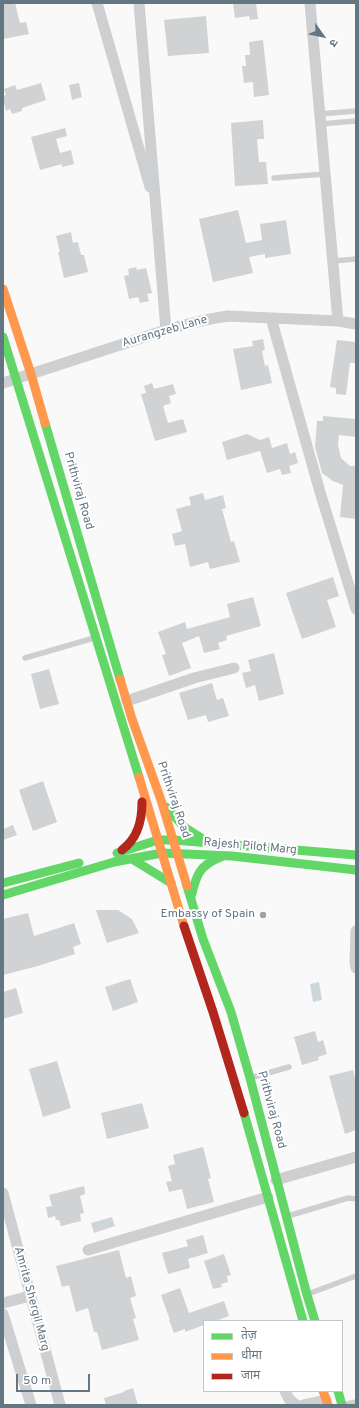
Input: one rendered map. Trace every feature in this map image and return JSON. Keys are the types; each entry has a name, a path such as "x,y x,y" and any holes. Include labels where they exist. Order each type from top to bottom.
{"main road":[{"name":"Prithviraj Road","path":"3,289 31,374 132,719 174,840 203,940 231,1012 314,1317"},
{"name":"Prithviraj Road","path":"3,337 17,378 61,527 137,769 189,944 215,1019 268,1197 300,1320"},
{"path":"113,854 129,846 134,838 141,819 143,793"},
{"path":"161,800 184,827 203,841 213,843"},
{"name":"Rajesh Pilot Marg","path":"3,883 113,854 158,840 174,840 356,855"},
{"name":"Rajesh Pilot Marg","path":"3,895 114,862 162,853 232,856 356,870"},
{"path":"191,897 196,877 206,862 221,856 232,856"},
{"path":"132,859 171,883"},
{"path":"338,1392 343,1405"}],"street":[{"path":"97,3 156,211"},
{"path":"139,3 166,330"},
{"path":"310,3 338,321"},
{"name":"Aurangzeb Lane","path":"3,383 166,330 193,322 228,316 338,321 356,324"},
{"path":"270,318 320,492 356,609"},
{"path":"127,701 194,678 234,668"},
{"path":"356,931 356,968"},
{"path":"276,1180 356,1157"},
{"name":"Amrita Shergil Marg","path":"4,1197 59,1405"},
{"path":"88,1250 268,1197"},
{"path":"3,1303 30,1296"},
{"path":"3,1314 32,1405"},
{"path":"300,1320 314,1317"},
{"path":"285,1392 289,1400 296,1405"},
{"path":"304,1405 326,1399"}],"lane":[{"path":"320,119 356,111"},
{"path":"320,119 356,121"},
{"path":"274,178 325,174"},
{"path":"332,261 356,259"},
{"path":"25,658 108,633"},
{"path":"250,1078 289,1067"},
{"path":"286,1217 348,1198 356,1199"},
{"path":"307,1295 356,1276"},
{"path":"343,1405 356,1402"}],"shaded area":[{"path":"319,982 322,1000 313,1002 310,984"},
{"path":"112,1217 115,1226 94,1233 91,1223"}],"building":[{"path":"3,3 15,3 20,23 26,22 29,34 3,39"},
{"path":"233,3 256,3 258,19 250,20 249,16 235,18"},
{"path":"206,16 209,53 168,56 164,20"},
{"path":"263,40 269,95 254,97 253,82 244,83 242,66 246,66 245,55 250,55 249,42"},
{"path":"41,83 46,100 22,108 22,111 12,114 10,109 6,111 3,99 3,96 6,95 4,89 15,85 17,90"},
{"path":"79,83 82,97 72,100 69,85"},
{"path":"263,120 264,139 257,139 259,162 266,162 268,184 235,186 231,123"},
{"path":"65,128 67,136 56,139 60,153 71,150 74,164 62,167 62,164 40,170 31,137"},
{"path":"238,210 246,243 262,240 260,224 286,220 291,254 265,258 265,254 249,257 253,273 213,282 199,219"},
{"path":"71,232 73,243 78,242 81,255 84,255 88,272 64,278 56,236"},
{"path":"136,267 137,270 146,268 152,293 147,294 149,301 140,303 138,297 129,299 124,276 129,275 128,269"},
{"path":"263,339 265,350 262,351 265,366 268,365 272,383 241,390 233,349 253,346 252,341"},
{"path":"337,340 356,342 356,363 350,363 346,395 336,394 336,388 330,387"},
{"path":"152,383 154,389 173,384 176,394 169,396 171,403 163,406 168,423 183,419 187,432 155,441 141,394 146,393 144,386"},
{"path":"323,416 356,419 356,437 339,435 338,445 341,458 350,466 356,466 356,519 340,517 343,485 333,481 322,473 315,447 317,421 323,421"},
{"path":"247,434 260,440 269,437 272,448 287,443 290,454 295,452 298,463 289,466 291,473 282,475 280,469 267,473 260,451 227,460 222,442"},
{"path":"203,493 205,500 223,495 226,508 222,509 231,542 234,541 240,562 210,569 208,562 190,567 185,544 175,546 172,534 182,531 176,509 191,505 189,497"},
{"path":"333,577 339,596 327,600 336,627 302,639 286,593"},
{"path":"253,597 261,626 226,636 227,640 218,643 220,649 204,653 199,636 182,643 191,668 169,676 162,655 166,654 158,632 185,622 187,629 230,617 227,604"},
{"path":"274,653 284,694 259,701 255,685 246,688 242,673 251,671 248,660"},
{"path":"49,669 59,704 40,709 31,674"},
{"path":"212,683 217,700 223,698 229,716 208,722 206,715 188,720 179,693"},
{"path":"43,781 57,822 33,831 19,790"},
{"path":"13,825 17,835 3,840 3,829"},
{"path":"96,910 118,910 132,919 139,933 107,943"},
{"path":"28,913 34,936 74,923 81,944 73,947 75,954 3,975 3,919"},
{"path":"130,979 138,1002 113,1011 105,987"},
{"path":"16,988 23,1013 3,1019 3,992"},
{"path":"315,1031 318,1042 323,1040 327,1054 318,1057 319,1060 302,1065 294,1037"},
{"path":"57,1061 71,1108 43,1117 29,1069"},
{"path":"353,1070 356,1083 356,1130 345,1134 329,1076"},
{"path":"142,1103 149,1128 107,1139 101,1113"},
{"path":"203,1147 211,1178 208,1179 214,1202 187,1209 182,1189 169,1192 166,1182 172,1181 168,1166 175,1164 173,1155"},
{"path":"84,1186 85,1194 80,1196 84,1213 80,1214 81,1221 61,1226 59,1220 56,1220 55,1216 48,1218 46,1207 52,1206 49,1195"},
{"path":"203,1235 208,1253 188,1259 190,1268 168,1274 162,1253 188,1246 186,1240"},
{"path":"119,1250 126,1278 131,1276 136,1296 130,1298 136,1318 133,1319 139,1340 102,1350 97,1332 94,1332 88,1308 76,1312 69,1285 62,1287 56,1266"},
{"path":"224,1254 231,1275 227,1276 228,1282 221,1284 222,1287 213,1289 204,1261"},
{"path":"180,1288 189,1313 224,1301 229,1316 219,1320 203,1320 203,1325 185,1332 185,1329 174,1333 161,1295"},
{"path":"133,1388 138,1405 106,1405 104,1398"}],"traffic: fast":[{"path":"3,337 139,777"},
{"path":"45,423 120,679"},
{"path":"166,807 184,827 206,841"},
{"path":"117,853 158,840 174,840 356,855"},
{"path":"3,895 114,862 162,853 232,856 356,870"},
{"path":"191,897 200,872 208,864 221,857"},
{"path":"132,859 171,883"},
{"path":"3,883 79,863"},
{"path":"187,886 203,939 231,1012 315,1320"},
{"path":"244,1113 303,1320"},
{"path":"338,1392 342,1405"}],"traffic: slow":[{"path":"3,289 31,374 45,423"},
{"path":"120,679 132,719 161,800 187,886"},
{"path":"139,777 184,926"},
{"path":"323,1392 328,1405"}],"traffic: jam":[{"path":"122,850 132,840 138,829 142,802"},
{"path":"184,926 213,1012 244,1113"}],"place":[{"name":"Embassy of Spain","path":"263,915"}]}
